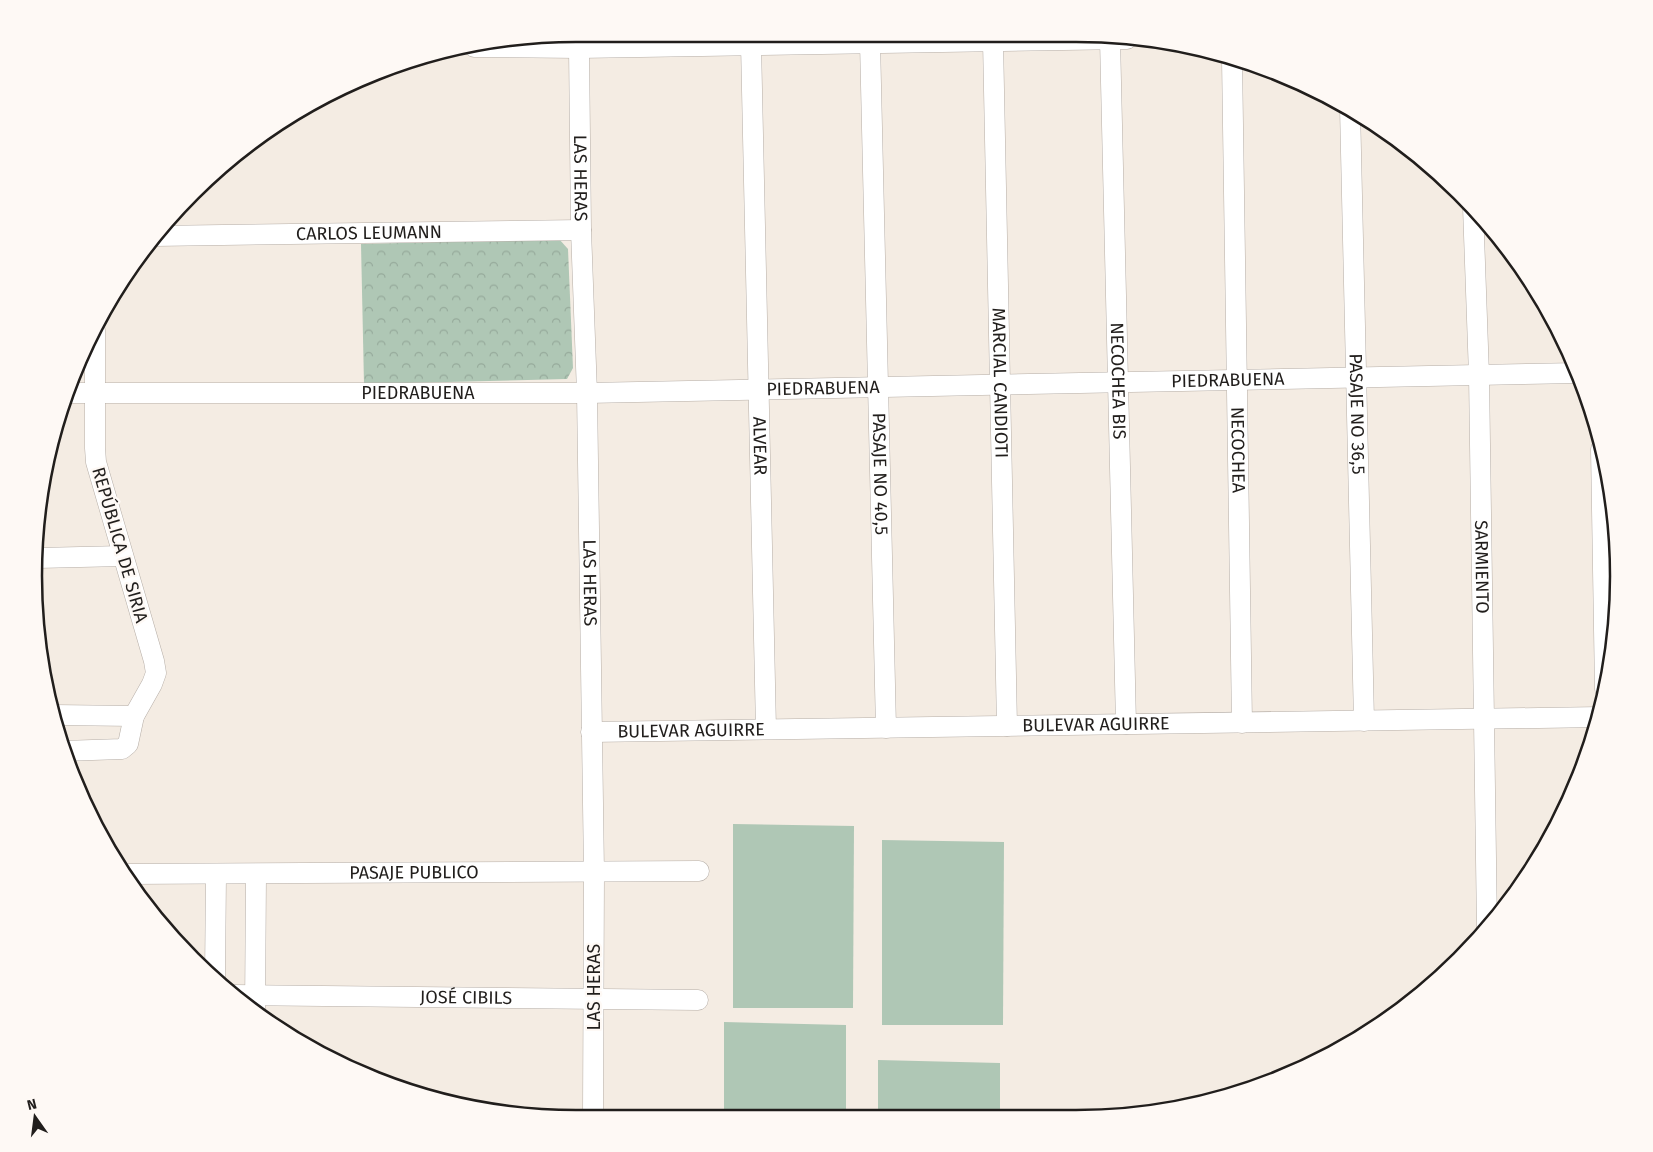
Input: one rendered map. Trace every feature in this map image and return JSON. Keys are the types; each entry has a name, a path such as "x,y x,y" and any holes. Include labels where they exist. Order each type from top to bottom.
{"street":[{"path":"504,47 579,48 595,42"},
{"path":"676,42 751,44 870,42"},
{"name":"PASAJE NO 40,5","path":"870,42 886,728"},
{"name":"MARCIAL CANDIOTI","path":"993,42 1007,726"},
{"name":"ALVEAR","path":"751,44 766,729"},
{"name":"NECOCHEA BIS","path":"1119,45 1118,383 1126,724"},
{"name":"LAS HERAS","path":"579,48 587,394 594,872 593,1110"},
{"name":"NECOCHEA","path":"1232,66 1242,723"},
{"name":"PASAJE NO 36,5","path":"1350,118 1364,721"},
{"name":"SARMIENTO","path":"1473,219 1479,375 1487,917"},
{"name":"CARLOS LEUMANN","path":"165,236 582,230"},
{"name":"REPÚBLICA DE SIRIA","path":"72,751 122,749 128,744 134,716 156,673 96,462 94,448 95,346"},
{"name":"PIEDRABUENA","path":"75,393 587,394 1570,373"},
{"path":"1602,486 1605,654"},
{"path":"43,558 123,556"},
{"path":"61,715 134,716"},
{"name":"BULEVAR AGUIRRE","path":"591,732 1591,717"},
{"name":"PASAJE PUBLICO","path":"133,874 699,871"},
{"path":"215,968 216,874"},
{"path":"256,874 256,1003"},
{"name":"JOSÉ CIBILS","path":"258,1004 594,999 698,1000"}],"green space":[{"path":"559,239 568,249 573,368 567,379 364,384 361,244"},
{"path":"733,824 854,826 853,1008 733,1008"},
{"path":"882,840 1004,842 1003,1025 882,1025"},
{"path":"724,1022 846,1025 846,1110 724,1110"},
{"path":"878,1060 1000,1063 1000,1110 878,1110"}]}
